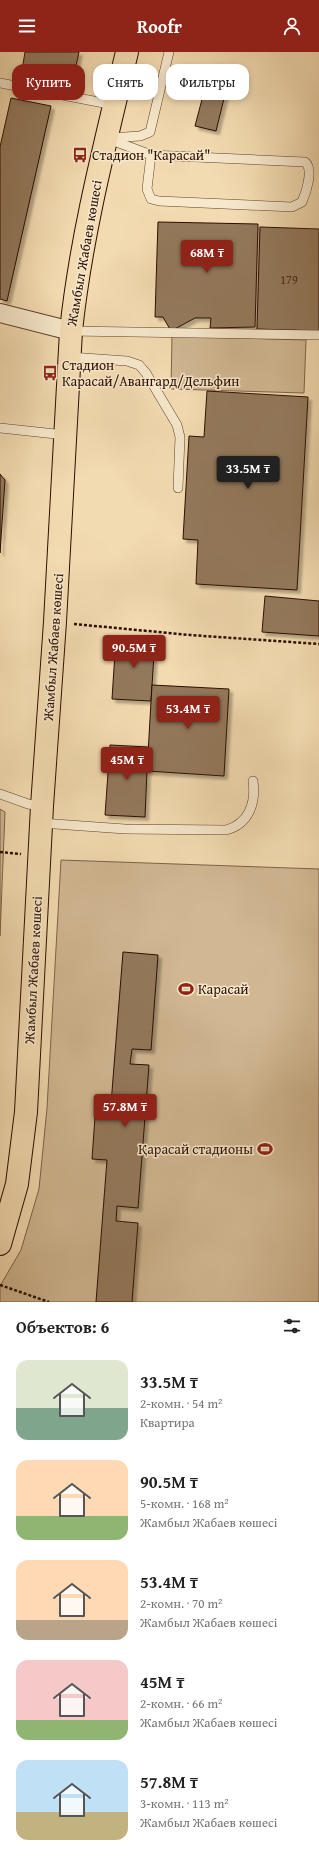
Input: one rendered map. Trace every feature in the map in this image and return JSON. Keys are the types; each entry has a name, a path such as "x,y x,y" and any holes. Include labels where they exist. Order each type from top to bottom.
{"main road":[{"name":"Жамбыл Жабаев көшесі","path":"0,1244 17,1184 26,1112 41,814 55,622 71,331 85,233 127,52"}],"street":[{"path":"0,313 71,331"}],"lane":[{"path":"106,138 140,136 150,132 169,52"},
{"path":"0,83 114,105"},
{"path":"106,138 151,155 301,161 308,164 309,172 302,202 292,206 159,202 151,199 147,192 151,155"},
{"path":"71,331 319,335"},
{"path":"70,356 127,361 139,365 146,373 177,424 180,437 178,488"},
{"path":"0,428 65,435"},
{"path":"0,794 28,804 41,814 125,828 226,830 235,828 247,815 254,798 253,781"}],"path":[{"path":"55,622 190,635 319,644"},
{"path":"0,1285 49,1302"}],"shaded area":[{"path":"172,336 306,340 304,393 171,389"},
{"path":"0,809 5,812 0,936"},
{"name":"Карасай","path":"61,860 319,869 319,1302 0,1302 0,1286 21,1250 39,1189 47,1108"}],"building":[{"path":"25,52 79,52 76,64 23,64"},
{"path":"11,98 12,100 21,100 51,106 7,301 0,299 0,147"},
{"path":"202,100 224,100 216,131 195,126"},
{"path":"158,222 258,224 255,327 210,328 211,318 195,318 171,331 163,317 155,317"},
{"path":"260,227 319,229 319,331 257,329"},
{"path":"207,391 308,397 297,590 196,584 198,540 183,539 189,436 204,437"},
{"path":"0,474 5,480 0,553"},
{"path":"265,596 319,601 319,636 262,632"},
{"path":"116,637 155,639 151,701 112,699"},
{"path":"152,685 229,689 224,776 147,771"},
{"path":"110,745 148,747 145,817 105,815"},
{"path":"123,952 158,955 151,1050 132,1049 130,1064 149,1065 138,1208 117,1206 116,1221 138,1223 132,1302 96,1302 107,1160 92,1159 96,1103 111,1104"}],"place":[{"name":"Стадион \"Карасай\"","path":"80,155"},
{"name":"Стадион Карасай/Авангард/Дельфин","path":"50,373"},
{"name":"Карасай","path":"186,989"},
{"name":"Қарасай стадионы","path":"265,1149"}]}
